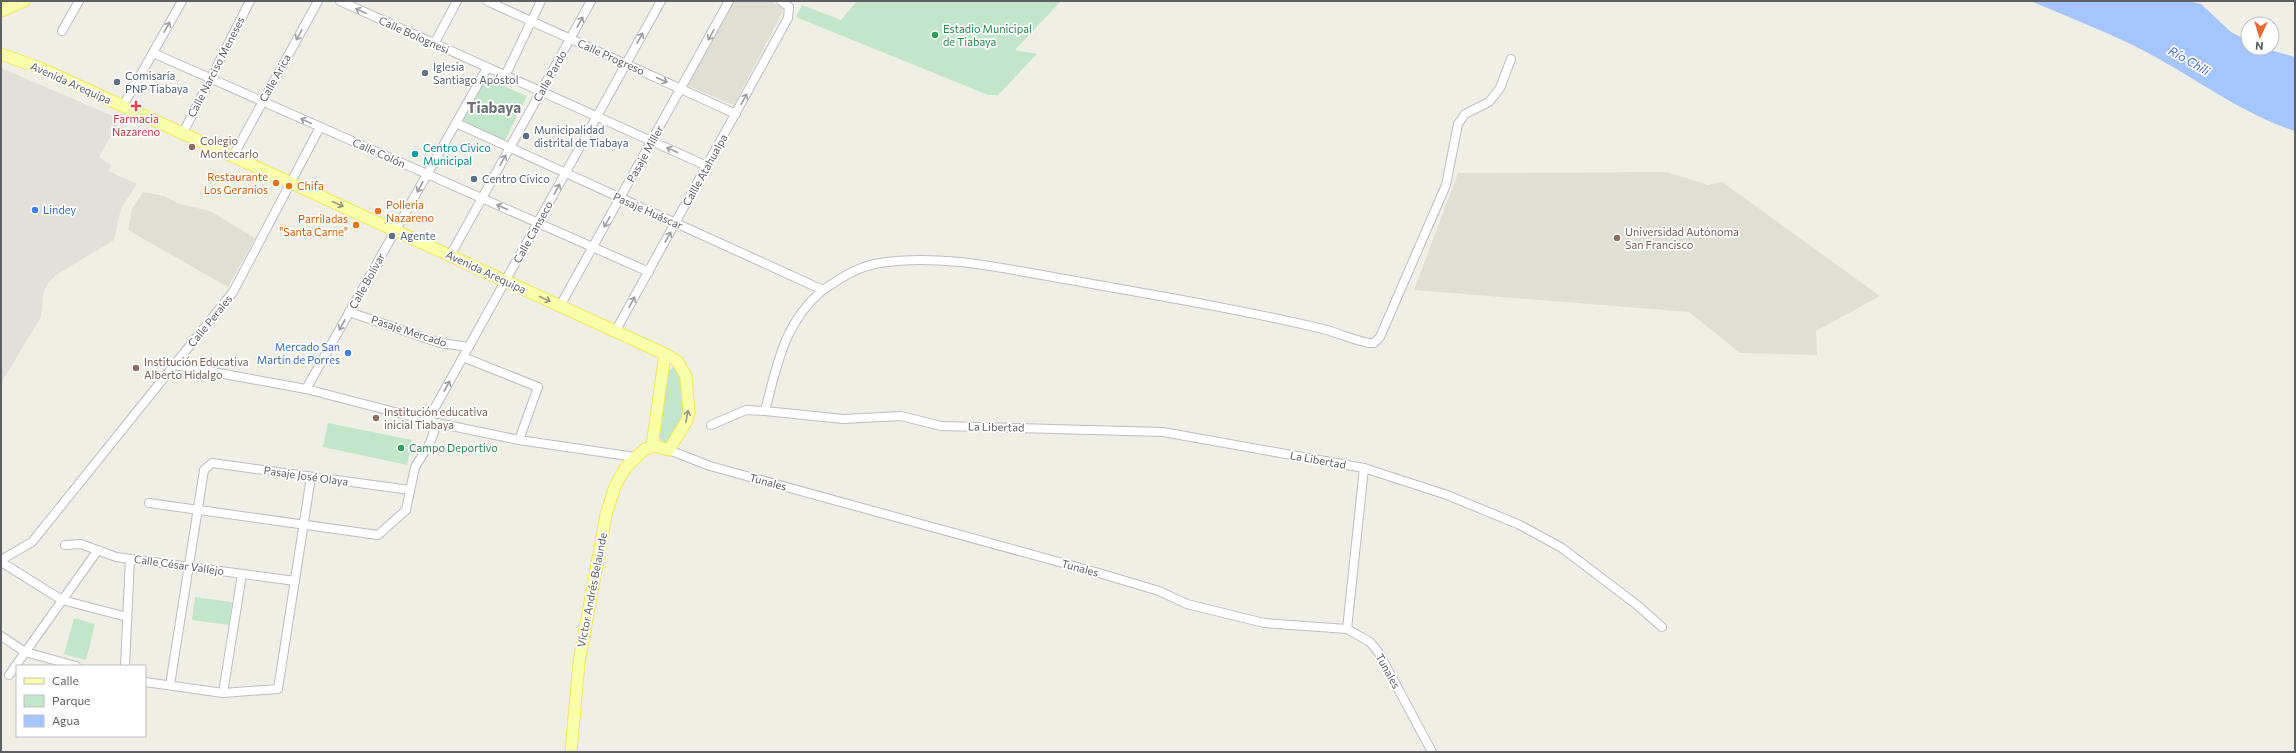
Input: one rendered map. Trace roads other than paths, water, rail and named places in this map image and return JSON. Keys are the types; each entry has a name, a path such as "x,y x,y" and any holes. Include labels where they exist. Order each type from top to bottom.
{"main road":[{"path":"1,11 24,1"},
{"name":"Avenida Arequipa","path":"1,54 40,68 678,361 686,376 689,411 687,420 669,450"},
{"path":"664,354 652,446 669,450"},
{"name":"Víctor Andrés Belaunde","path":"571,752 579,662 606,515 615,486 626,467 635,457 645,449 652,446"}],"street":[{"path":"62,31 79,1"},
{"path":"123,106 182,1"},
{"name":"Calle Narciso Meneses","path":"183,133 250,1"},
{"name":"Calle Arica","path":"233,156 318,1"},
{"name":"Calle Bolognesi","path":"340,1 707,166"},
{"path":"434,44 457,1"},
{"name":"Calle Progreso","path":"486,1 736,114"},
{"path":"505,76 541,1"},
{"name":"Calle Pardo","path":"450,256 591,1"},
{"name":"Calle Canseco","path":"428,420 661,1"},
{"name":"Pasaje Miller","path":"560,306 730,1"},
{"name":"Callle Atahualpa","path":"615,332 788,18 789,7 781,1"},
{"name":"Calle Colón","path":"152,53 649,272"},
{"path":"765,411 785,339 805,308 823,290 854,270 880,263 934,259 980,264 1159,296 1324,330 1365,342 1374,343 1380,337 1446,184 1458,124 1465,114 1493,97 1500,88 1511,59"},
{"name":"Calle Bolívar","path":"306,389 487,68"},
{"name":"Pasaje Huáscar","path":"456,123 823,290"},
{"name":"Calle Perales","path":"1,561 32,542 233,292 320,128"},
{"name":"Pasaje Mercado","path":"350,312 440,343 469,346"},
{"path":"463,357 538,386 519,440"},
{"path":"175,364 306,389 437,423 519,440 635,457"},
{"name":"La Libertad","path":"711,425 746,410 843,419 901,416 942,426 1163,432 1364,468 1447,495 1520,525 1562,548 1641,608 1662,628"},
{"path":"149,503 378,535 406,510 415,467 430,443 437,423"},
{"name":"Tunales","path":"669,450 710,466 1099,573 1159,591 1201,608 1264,623 1347,629 1370,642 1379,652 1432,752"},
{"name":"Pasaje José Olaya","path":"198,510 204,470 212,463 410,490"},
{"path":"1347,629 1364,468"},
{"path":"146,682 223,693 278,690 311,477"},
{"path":"170,685 198,510"},
{"name":"Calle César Vallejo","path":"65,545 81,544 116,557 295,581"},
{"path":"9,675 98,550"},
{"path":"124,665 130,559"},
{"path":"1,561 62,600 127,617"},
{"path":"223,693 242,574"},
{"path":"1,636 25,652 72,665"}],"water":[{"name":"Río Chili","path":"2031,1 2187,1 2201,4 2231,32 2240,37 2240,56 2280,56 2280,53 2295,57 2295,131 2275,124 2238,106 2166,63 2105,32"}],"place":[{"name":"Estadio Municipal de Tiabaya","path":"935,35"},
{"name":"Iglesia Santiago Apóstol","path":"425,73"},
{"name":"Comisaría PNP Tiabaya","path":"117,82"},
{"name":"Farmacia Nazareno","path":"136,106"},
{"name":"Municipalidad distrital de Tiabaya","path":"526,136"},
{"name":"Colegio Montecarlo","path":"192,147"},
{"name":"Centro Civico Municipal","path":"415,154"},
{"name":"Centro Cívico","path":"474,179"},
{"name":"Restaurante Los Geranios","path":"276,183"},
{"name":"Chifa","path":"289,186"},
{"name":"Lindey","path":"35,210"},
{"name":"Polleria Nazareno","path":"378,211"},
{"name":"Parriladas \"Santa Carne\"","path":"356,225"},
{"name":"Agente","path":"392,236"},
{"name":"Universidad Autónoma San Francisco","path":"1617,238"},
{"name":"Mercado San Martín de Porres","path":"348,353"},
{"name":"Institución Educativa Alberto Hidalgo","path":"136,368"},
{"name":"Institución educativa inicial Tiabaya","path":"376,418"},
{"name":"Campo Deportivo","path":"401,448"}],"district":[{"name":"Tiabaya","path":"494,108"}]}
